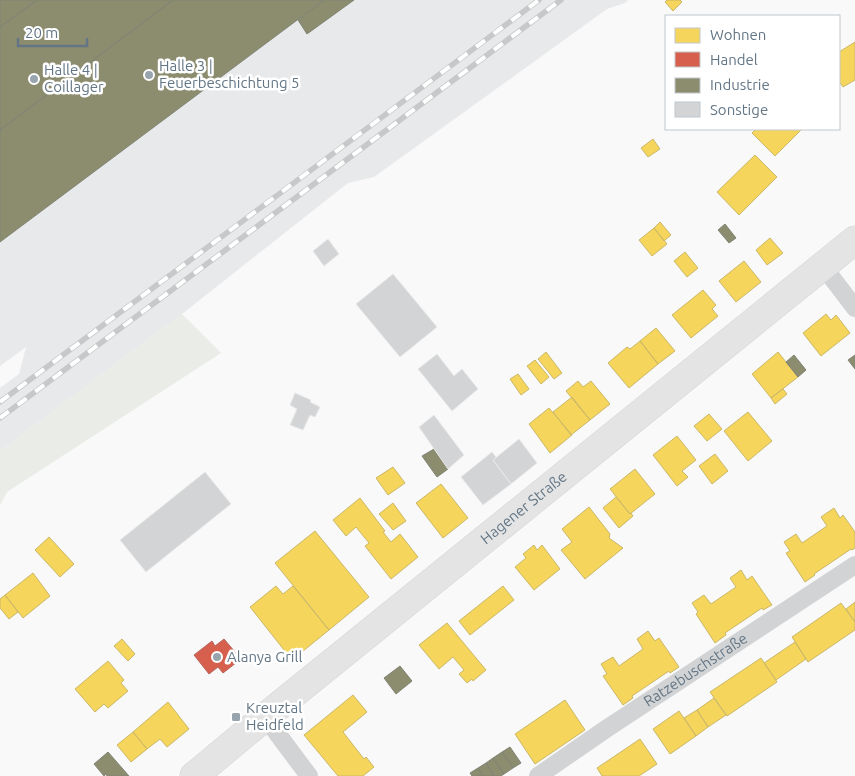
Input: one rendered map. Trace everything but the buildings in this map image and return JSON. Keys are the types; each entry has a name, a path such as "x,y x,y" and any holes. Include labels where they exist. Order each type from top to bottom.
{"main road":[{"name":"Hagener Straße","path":"194,776 855,240"}],"street":[{"path":"823,266 855,308"},
{"name":"Ratzebuschstraße","path":"538,776 855,565"},
{"path":"265,717 309,776"}],"shaded area":[{"path":"0,0 628,0 625,3 607,9 374,177 348,183 182,314 0,451 0,388 19,374 26,347 0,366"},
{"path":"182,314 221,353 7,492 0,505 0,451"}],"railway":[{"path":"0,402 539,0"},
{"path":"0,418 561,0"}],"place":[{"name":"Halle 3 | Feuerbeschichtung 5","path":"149,75"},
{"name":"Halle 4 | Coillager","path":"34,79"},
{"name":"Alanya Grill","path":"217,657"},
{"name":"Kreuztal Heidfeld","path":"236,717"}]}
